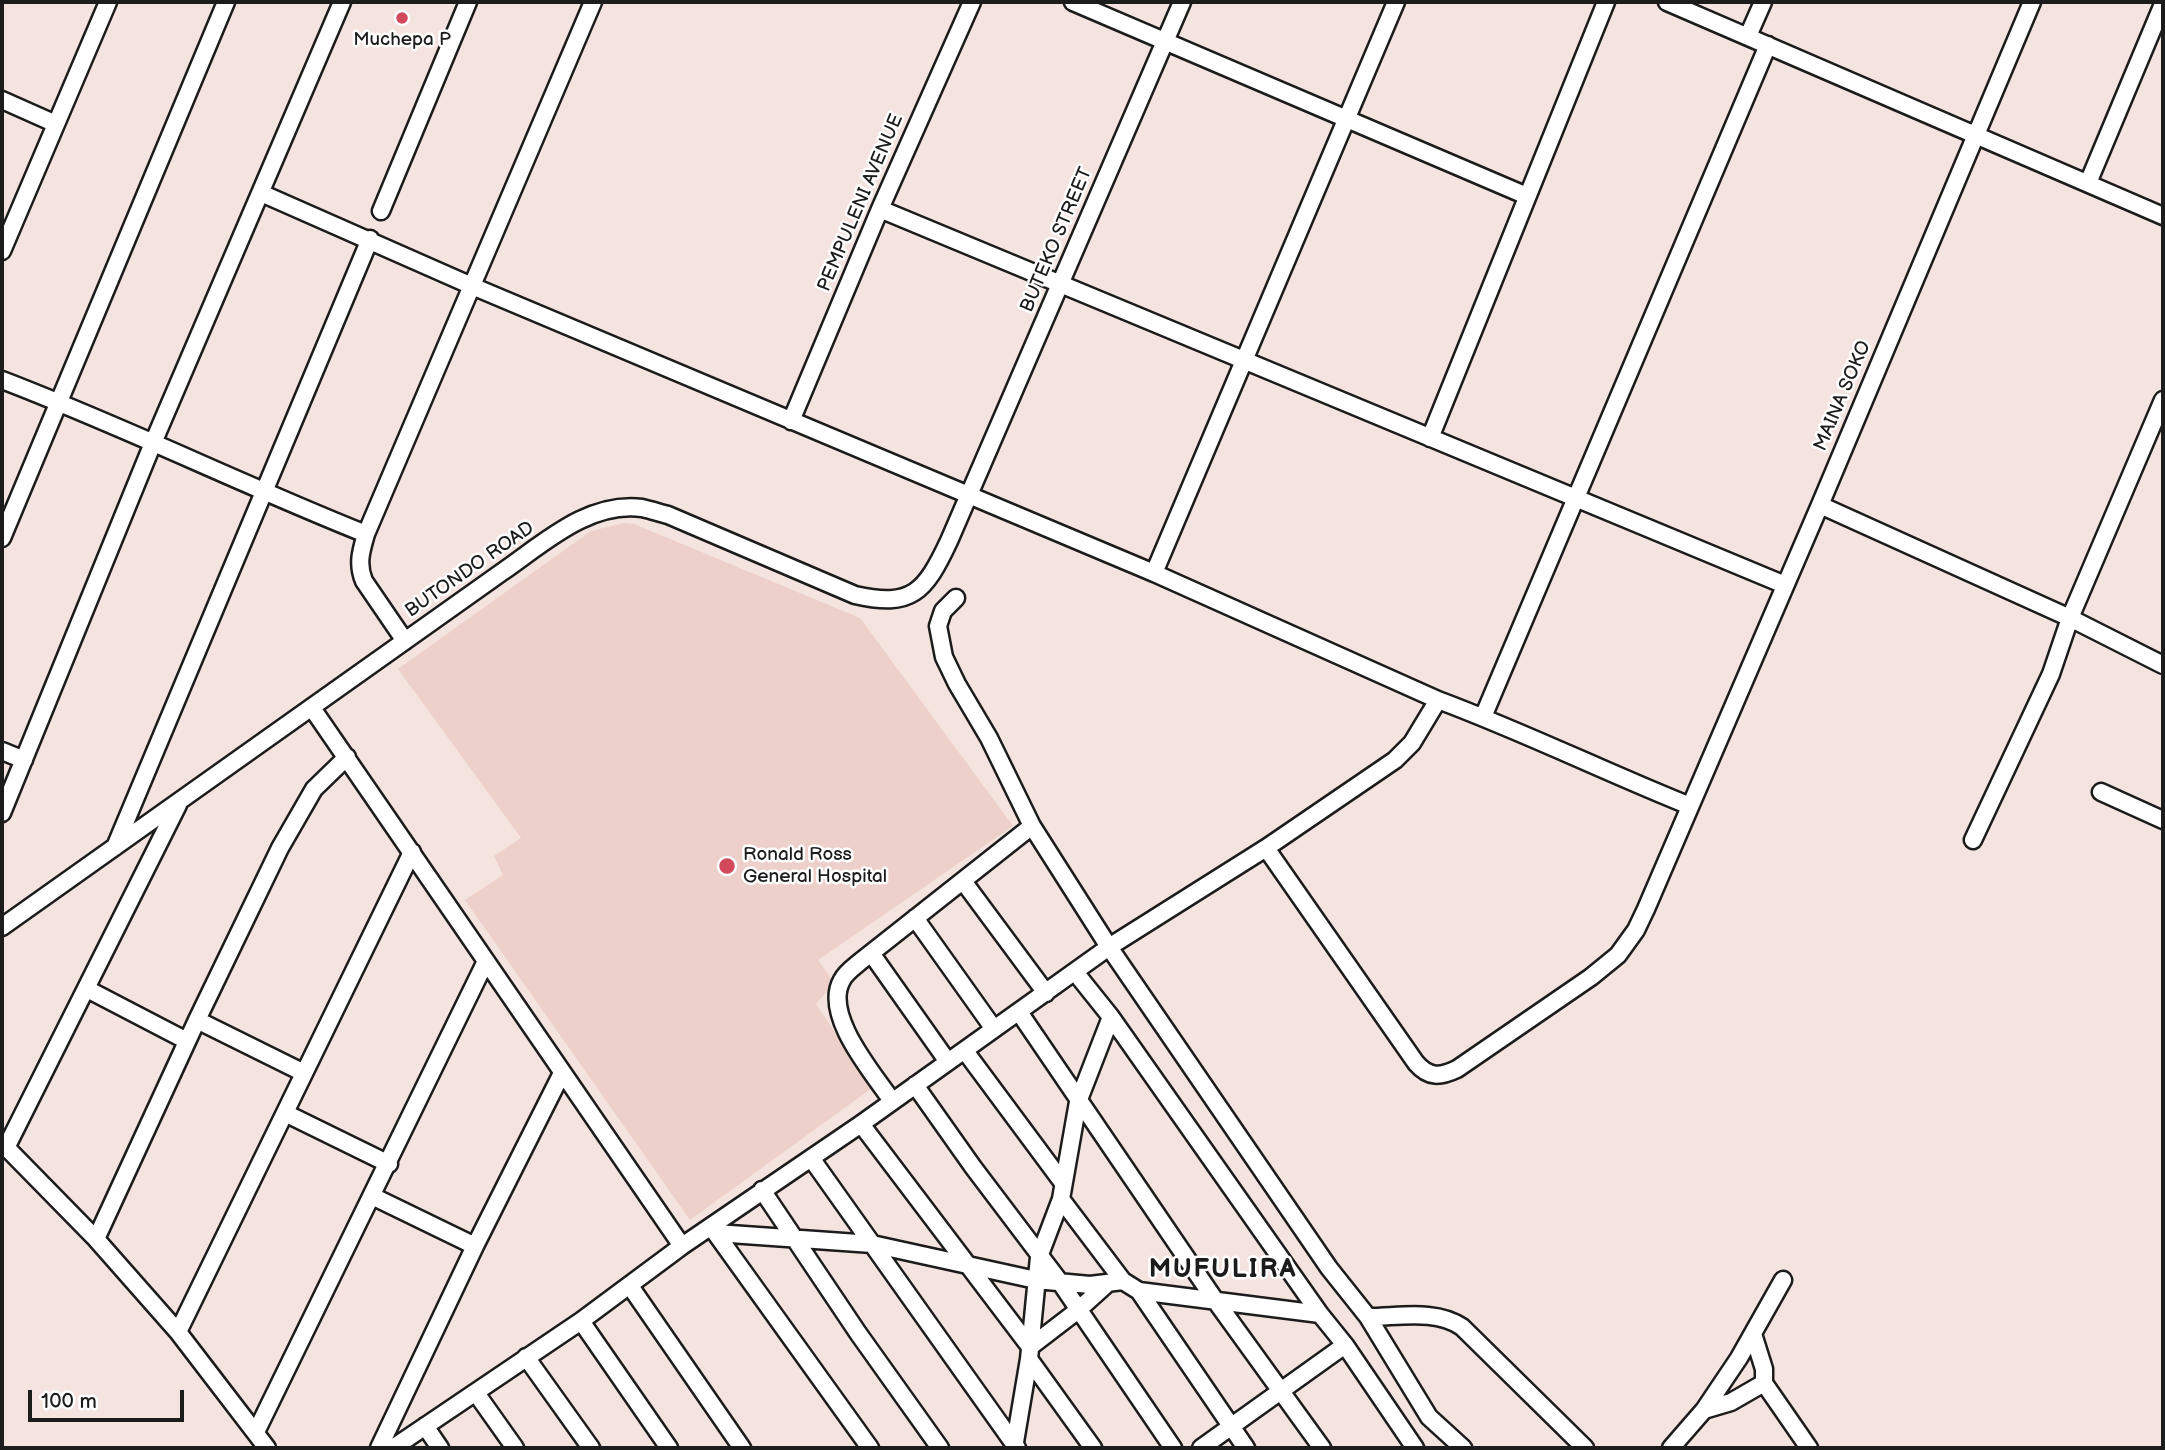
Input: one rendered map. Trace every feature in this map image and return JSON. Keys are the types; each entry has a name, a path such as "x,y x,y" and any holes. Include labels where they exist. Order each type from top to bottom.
{"street":[{"path":"2,251 108,2"},
{"path":"2,538 226,2"},
{"path":"2,813 153,443 342,2"},
{"path":"381,211 468,2"},
{"path":"405,641 360,572 359,563 366,534 593,2"},
{"name":"PEMPULENI AVENUE","path":"791,421 880,209 972,2"},
{"path":"1073,2 1527,196"},
{"name":"BUTEKO STREET","path":"969,494 1182,2"},
{"path":"1154,573 1396,2"},
{"path":"1430,438 1606,2"},
{"path":"1667,2 2163,216"},
{"path":"1748,36 1763,2"},
{"name":"MAINA SOKO","path":"1266,848 1416,1063 1428,1074 1445,1075 1457,1069 1591,977 1618,955 1636,930 1646,909 2032,2"},
{"path":"2088,183 2163,4"},
{"path":"1483,717 1768,45"},
{"path":"2,100 56,124"},
{"path":"261,194 370,239 472,286 1154,573 1438,700 1690,806"},
{"path":"880,209 1785,586"},
{"path":"114,849 370,239"},
{"path":"2,380 366,534"},
{"path":"1973,840 2051,674 2070,618 2163,400"},
{"name":"BUTONDO ROAD","path":"2,927 573,523 594,513 642,508 668,515 855,595 880,601 897,600 921,587 930,577 969,494"},
{"path":"1820,505 2070,618 2163,665"},
{"path":"956,598 943,611 938,626 944,657 989,738 1032,826 1109,947 1293,1219 1368,1317 1424,1411 1443,1432 1463,1448"},
{"path":"393,1448 581,1321 682,1246 713,1229 762,1190 861,1124 1109,947 1266,848 1395,760 1412,743 1438,700"},
{"path":"312,708 682,1246"},
{"path":"2,751 23,760"},
{"path":"96,1239 280,848 307,800 323,779 347,758"},
{"path":"2101,792 2163,820"},
{"path":"179,802 87,989 4,1145 96,1239 177,1332 267,1448"},
{"path":"892,1101 846,1032 840,1017 839,987 842,979 870,953 1032,826"},
{"path":"177,1332 412,852"},
{"path":"964,881 1046,993"},
{"path":"915,918 994,1028"},
{"path":"870,953 948,1062"},
{"path":"256,1433 486,961"},
{"path":"1075,972 1111,1017 1320,1314 1345,1345 1413,1447"},
{"path":"87,989 187,1041"},
{"path":"1019,1012 1215,1300 1283,1390 1322,1448"},
{"path":"1015,1447 1030,1353 1039,1257 1062,1191 1078,1101 1111,1017"},
{"path":"197,1020 304,1073"},
{"path":"965,1051 1062,1191 1115,1282"},
{"path":"379,1448 562,1073"},
{"path":"915,1085 1060,1282 1077,1311 1173,1448"},
{"path":"285,1113 389,1164"},
{"path":"861,1124 968,1265 1093,1448"},
{"path":"811,1158 1015,1447"},
{"path":"762,1190 858,1333 940,1448"},
{"path":"372,1196 475,1247"},
{"path":"713,1229 872,1244 1036,1280 1090,1284 1115,1282 1139,1291 1320,1314"},
{"path":"713,1229 870,1448"},
{"path":"1671,1448 1704,1410 1753,1334 1783,1280"},
{"path":"1030,1353 1077,1311 1115,1282"},
{"path":"630,1286 742,1448"},
{"path":"1139,1291 1246,1448"},
{"path":"1368,1317 1434,1316 1451,1320 1511,1374 1585,1448"},
{"path":"581,1321 669,1448"},
{"path":"1753,1334 1764,1368 1764,1383 1809,1448"},
{"path":"1201,1448 1345,1345"},
{"path":"526,1357 591,1448"},
{"path":"1704,1410 1731,1402 1764,1383"},
{"path":"476,1393 515,1448"},
{"path":"425,1426 440,1448"}],"shaded area":[{"name":"Ronald Ross General Hospital","path":"624,523 634,524 860,618 1013,826 818,960 834,983 816,1004 872,1088 690,1220 465,900 503,875 494,856 521,838 398,669 591,531"}],"place":[{"name":"Muchepa P","path":"402,18"},
{"name":"Ronald Ross General Hospital","path":"727,866"}],"district":[{"name":"MUFULIRA","path":"1223,1270"}]}
